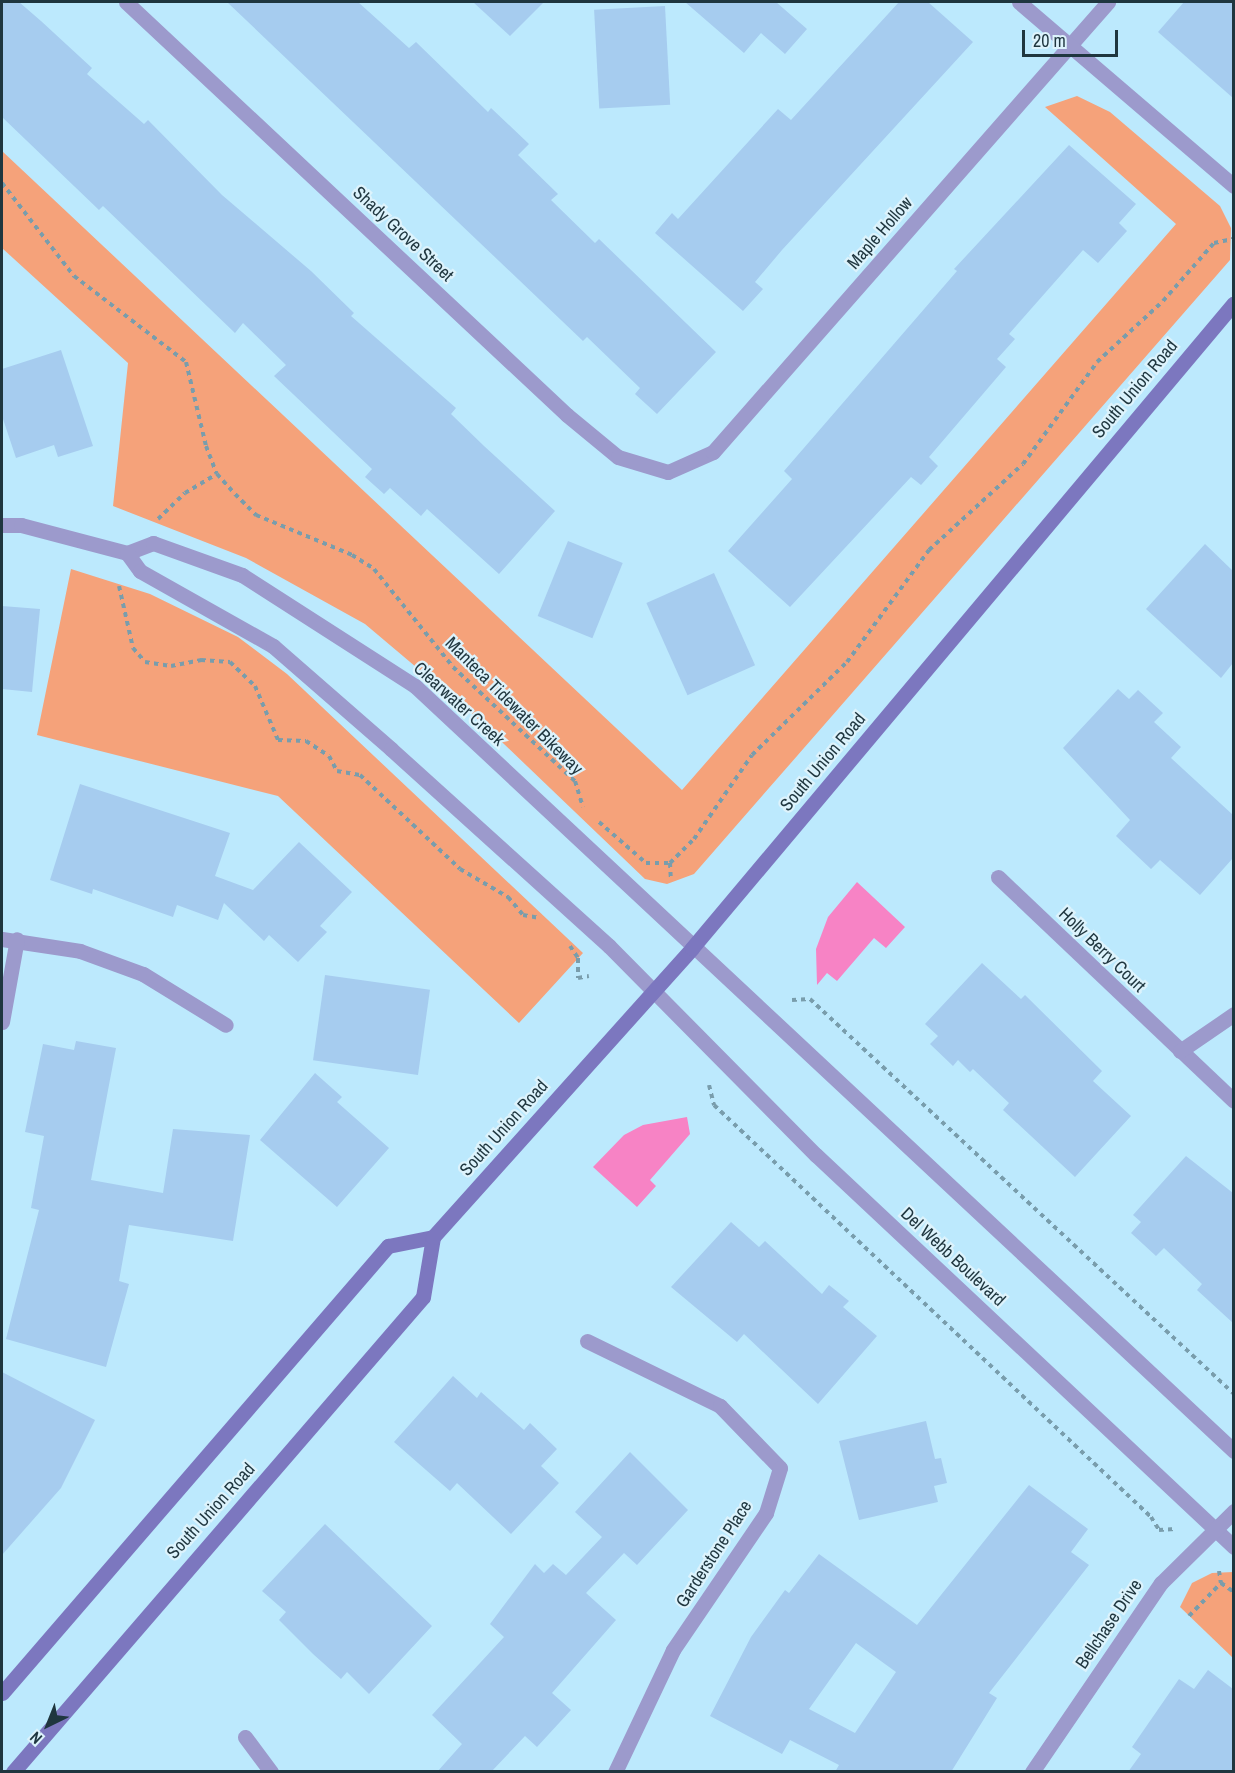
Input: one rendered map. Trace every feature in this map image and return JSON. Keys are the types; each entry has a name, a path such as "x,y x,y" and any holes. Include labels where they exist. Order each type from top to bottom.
{"street":[{"name":"Shady Grove Street","path":"126,2 567,415 618,457 668,472"},
{"path":"1019,2 1233,186"},
{"name":"Maple Hollow","path":"668,472 714,452 1107,2"},
{"name":"South Union Road","path":"13,1772 423,1298 433,1237 652,989 692,948 1233,303"},
{"path":"2,525 21,525 127,553 140,571 273,646 461,812 652,989"},
{"name":"Clearwater Creek","path":"127,553 153,543 242,575 415,686 692,948"},
{"name":"Holly Berry Court","path":"998,877 1233,1101"},
{"path":"2,939 17,939 80,951 143,974 226,1024"},
{"path":"2,1022 17,939"},
{"path":"692,948 1233,1451"},
{"name":"Del Webb Boulevard","path":"652,989 816,1155 1233,1547"},
{"path":"1180,1051 1233,1014"},
{"path":"2,1693 388,1246 433,1237"},
{"name":"Garderstone Place","path":"587,1341 720,1407 780,1468 766,1513 674,1650 615,1772"},
{"name":"Bellchase Drive","path":"1032,1772 1161,1583 1233,1511"},
{"path":"244,1737 271,1772"}],"path":[{"name":"Manteca Tidewater Bikeway","path":"2,183 74,276 186,362 206,446 217,474 234,494 256,515 352,555 374,569 453,667 575,781 580,804 588,812"},
{"path":"597,820 646,863 669,863 694,839 752,755 847,662 928,550 1023,464 1097,362 1163,301 1214,243 1233,239"},
{"path":"158,519 185,493 217,474"},
{"path":"119,585 132,648 145,662 171,666 201,660 230,662 255,686 278,740 306,741 329,756 337,771 360,775 460,869 507,897 523,915 548,925"},
{"path":"669,863 671,881"},
{"path":"562,939 578,958 578,978 589,976"},
{"path":"792,1000 810,999 1233,1394"},
{"path":"710,1084 714,1105 1151,1516 1159,1530 1175,1529"},
{"path":"1219,1571 1221,1583 1233,1592"},
{"path":"1189,1616 1221,1583"}],"shaded area":[{"path":"1077,96 1110,112 1220,206 1231,228 1230,260 694,874 667,884 645,879 480,721 365,624 246,558 113,506 128,363 2,248 2,151 682,790 1176,224 1045,107"},
{"path":"71,569 150,594 238,637 287,674 583,953 519,1023 278,796 37,735"},
{"path":"857,882 905,927 886,948 874,938 837,981 827,973 817,985 816,949 828,917"},
{"path":"687,1117 690,1134 650,1180 656,1186 637,1207 593,1167 624,1135 643,1125"},
{"path":"1234,1572 1233,1658 1180,1607 1192,1583 1212,1573"}],"building":[{"path":"2,2 19,2 41,21 92,68 87,74 144,124 148,120 222,195 311,271 354,313 351,316 456,408 451,414 555,511 499,574 427,509 421,516 390,488 384,494 365,477 372,469 274,376 286,365 243,323 235,333 103,206 99,210 2,117"},
{"path":"227,2 358,2 409,48 416,42 488,112 491,108 529,144 518,155 558,194 551,200 595,243 599,239 716,352 657,414 635,394 640,388 587,337 583,341"},
{"path":"473,2 544,2 510,36"},
{"path":"685,2 776,2 807,29 785,54 761,33 744,53"},
{"path":"899,2 928,2 973,42 782,250 755,282 763,289 743,311 655,233 672,213 678,219 778,109 791,120"},
{"path":"1184,2 1233,2 1233,98 1158,32"},
{"path":"665,6 670,105 599,109 594,10"},
{"path":"1069,145 1136,204 1119,223 1127,231 1098,263 1083,250 1009,334 1015,339 997,359 1006,367 929,457 938,466 921,485 911,477 790,607 728,551 792,479 784,471 957,271 954,269"},
{"path":"61,350 93,446 58,457 54,445 16,458 2,416 2,369"},
{"path":"568,541 623,563 592,638 538,616"},
{"path":"1205,544 1233,571 1233,663 1221,678 1146,609"},
{"path":"714,573 755,665 687,695 646,603"},
{"path":"2,606 40,609 32,692 2,689"},
{"path":"1118,689 1129,699 1138,690 1163,713 1154,722 1181,747 1171,758 1233,815 1233,858 1200,895 1160,860 1151,869 1116,836 1130,820 1063,748"},
{"path":"80,784 230,833 215,876 253,890 299,842 352,892 320,926 327,932 298,962 269,935 264,941 224,903 218,920 177,905 173,917 93,889 92,894 50,880"},
{"path":"982,963 1021,999 1025,995 1102,1071 1093,1081 1131,1116 1075,1177 1003,1110 1009,1103 973,1069 970,1072 958,1060 953,1066 930,1044 938,1036 925,1024"},
{"path":"325,975 430,990 418,1075 313,1060"},
{"path":"76,1041 116,1048 91,1180 163,1193 173,1129 250,1135 233,1241 129,1225 119,1281 129,1284 106,1367 6,1339 39,1210 31,1208 44,1136 25,1132 43,1044 74,1050"},
{"path":"315,1073 342,1097 337,1102 389,1148 337,1207 260,1140"},
{"path":"1186,1156 1233,1193 1233,1323 1197,1290 1202,1284 1164,1248 1156,1256 1131,1233 1141,1222 1133,1215"},
{"path":"731,1222 759,1247 765,1241 822,1294 829,1285 849,1301 843,1307 877,1336 818,1404 744,1334 737,1342 671,1287"},
{"path":"2,1372 95,1420 61,1488 2,1555"},
{"path":"453,1376 477,1398 481,1392 524,1430 530,1423 557,1449 541,1466 559,1483 511,1534 457,1483 450,1491 394,1442"},
{"path":"926,1421 935,1459 941,1458 947,1483 934,1486 938,1502 859,1520 839,1441"},
{"path":"630,1452 688,1510 637,1565 624,1553 586,1593 616,1620 552,1693 571,1710 537,1747 525,1736 491,1772 437,1772 462,1744 432,1715 504,1637 490,1624 535,1564 544,1573 553,1564 566,1575 602,1537 575,1512"},
{"path":"1029,1485 1088,1529 1071,1552 1089,1565 989,1693 997,1698 951,1772 835,1772 839,1765 790,1740 782,1754 710,1716 751,1637 785,1590 789,1593 819,1554 917,1625","holes":["856,1643 896,1672 855,1733 809,1709"]},
{"path":"325,1524 432,1626 369,1694 347,1672 341,1679 313,1654 279,1620 286,1612 262,1591"},
{"path":"1208,1670 1233,1689 1233,1772 1128,1772 1141,1754 1132,1747 1179,1679 1194,1689"}]}
